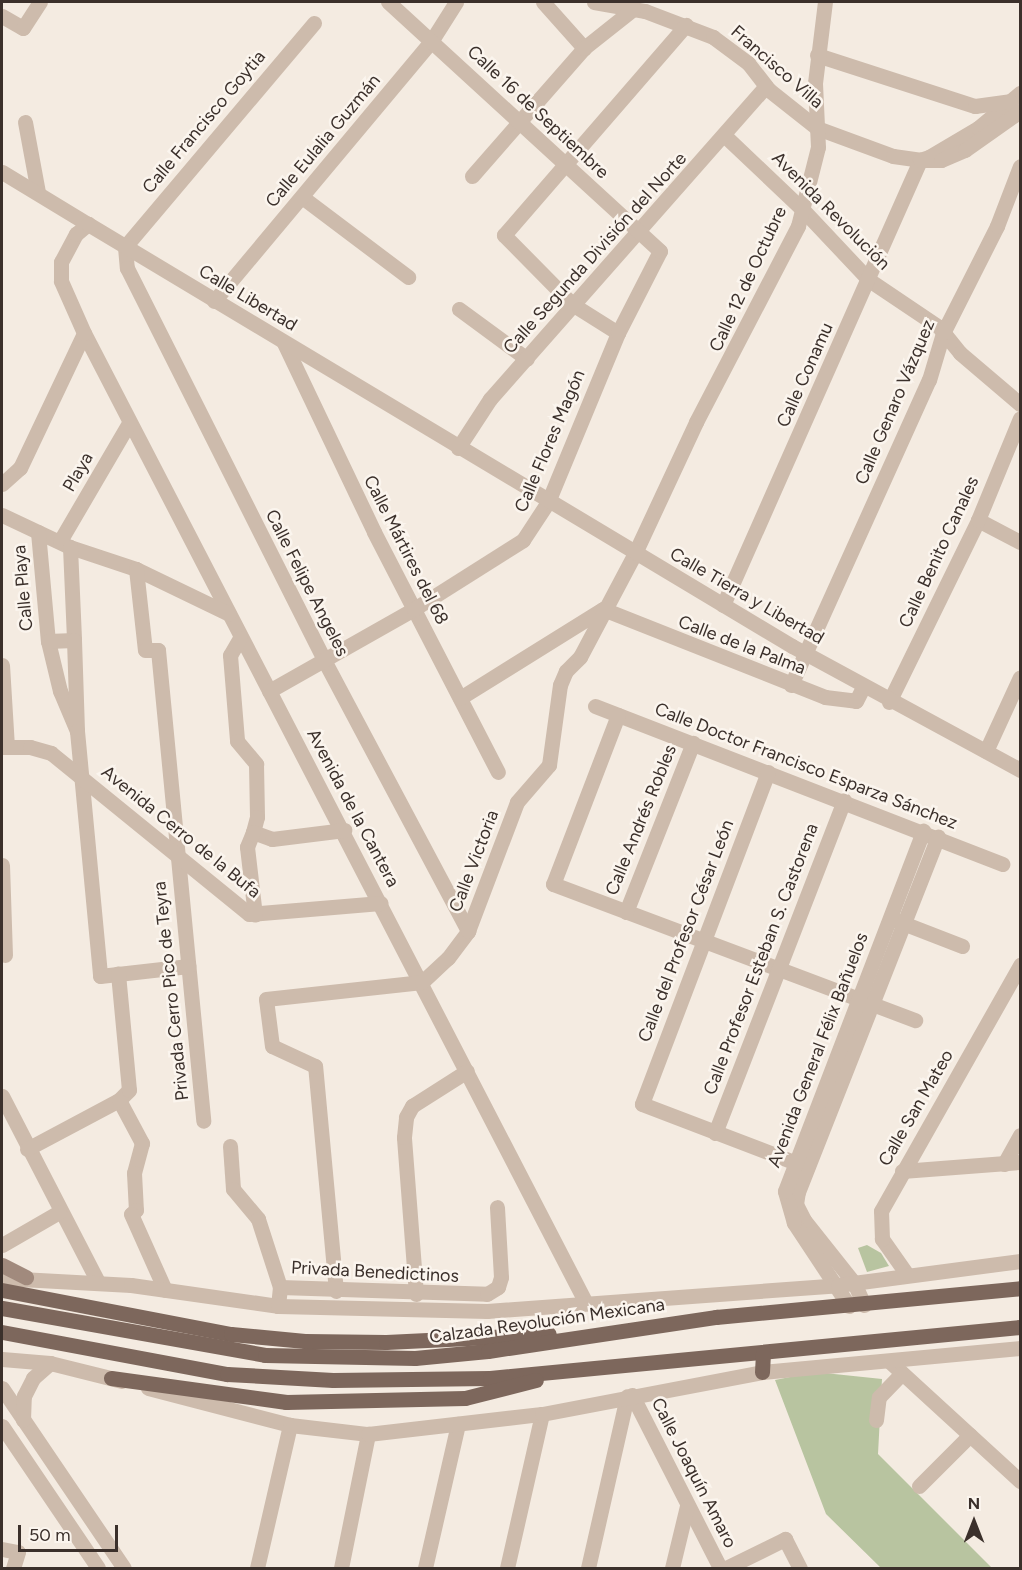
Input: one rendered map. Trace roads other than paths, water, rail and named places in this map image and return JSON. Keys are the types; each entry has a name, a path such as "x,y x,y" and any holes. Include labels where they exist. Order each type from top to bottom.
{"main road":[{"path":"2,1265 26,1276"},
{"name":"Calzada Revolución Mexicana","path":"2,1308 44,1314 217,1349 343,1359 477,1352 716,1317 1020,1288"},
{"path":"2,1290 231,1334 304,1341 386,1342 606,1332"},
{"path":"2,1332 256,1378 490,1378 1020,1327"},
{"path":"762,1372 763,1353"},
{"path":"111,1378 286,1402 379,1401 465,1398 566,1371"}],"street":[{"path":"2,16 23,27 40,2"},
{"name":"Calle 16 de Septiembre","path":"388,2 564,162 637,234 660,251"},
{"name":"Calle Eulalia Guzmán","path":"214,301 432,40 456,2"},
{"path":"543,2 584,48"},
{"name":"Francisco Villa","path":"594,2 633,9 686,25 713,37 748,63 766,86 817,128 893,156 920,160"},
{"name":"Calle 12 de Octubre","path":"635,553 803,210 818,147 817,55 825,2"},
{"path":"472,176 584,48 633,9"},
{"name":"Calle Francisco Goytia","path":"125,247 314,23"},
{"path":"618,333 573,304 504,235 564,162 686,25"},
{"path":"817,55 975,106 1017,101"},
{"name":"Calle Segunda División del Norte","path":"458,448 490,399 766,86"},
{"path":"920,160 978,128 1017,101"},
{"path":"25,122 38,192"},
{"name":"Avenida Revolución","path":"725,135 803,210 869,280 944,333 960,354 1020,404"},
{"name":"Calle Conamu","path":"723,605 869,280 920,160"},
{"name":"Calle Genaro Vázquez","path":"791,685 929,380 944,333 997,226 1020,166"},
{"name":"Calle Libertad","path":"2,172 19,180 125,247 458,448"},
{"path":"302,197 408,276"},
{"name":"Avenida de la Cantera","path":"88,224 76,234 61,262 61,280 84,333 240,638 344,830 586,1303"},
{"name":"Calle Felipe Angeles","path":"125,247 127,268 325,662 468,931"},
{"name":"Calle Flores Magón","path":"269,691 325,662 523,540 548,502 618,333 660,251"},
{"path":"459,309 527,359"},
{"path":"2,484 20,468 84,333"},
{"name":"Calle Mártires del 68","path":"284,343 414,609 498,772"},
{"name":"Calle Benito Canales","path":"889,702 978,520 1020,418"},
{"name":"Playa","path":"65,544 129,423"},
{"name":"Calle Tierra y Libertad","path":"458,448 889,702 1020,770"},
{"path":"2,515 65,544 136,569 183,595 229,614"},
{"path":"978,520 1020,542"},
{"name":"Calle Playa","path":"38,532 48,641 60,691 77,731"},
{"path":"65,544 74,640 77,731 100,976 188,966"},
{"name":"Calle Victoria","path":"422,982 448,958 468,931 517,802 549,765 560,685 566,671 580,657 603,609 635,553"},
{"name":"Privada Cerro Pico de Teyra","path":"136,569 145,650 158,650 203,1121"},
{"path":"460,698 603,609"},
{"name":"Calle de la Palma","path":"603,609 791,685 856,701 863,687"},
{"path":"240,638 230,655 237,741 256,764 257,817 247,848 255,915"},
{"path":"48,641 74,640"},
{"path":"2,665 4,747"},
{"path":"986,751 1020,677"},
{"name":"Calle Doctor Francisco Esparza Sánchez","path":"595,706 844,800 1002,864"},
{"path":"618,715 553,884 915,1020"},
{"name":"Calle Andrés Robles","path":"626,912 693,743"},
{"name":"Avenida Cerro de la Bufa","path":"4,747 51,753 241,911 255,915 381,903"},
{"name":"Calle del Profesor César León","path":"715,1133 642,1104 768,772"},
{"name":"Calle Profesor Esteban S. Castorena","path":"715,1133 844,800"},
{"path":"253,832 272,839 344,830"},
{"name":"Avenida General Félix Bañuelos","path":"791,1205 800,1165 930,834"},
{"path":"2,865 5,955"},
{"path":"896,921 962,946"},
{"name":"Calle San Mateo","path":"906,1273 882,1239 879,1226 881,1211 1020,965"},
{"path":"27,1149 119,1100 129,1090 118,974"},
{"path":"336,1292 315,1066 272,1046 266,999 422,982"},
{"path":"416,1294 404,1137 406,1118 412,1106 467,1071"},
{"path":"2,1096 59,1212 98,1282"},
{"path":"119,1100 142,1143 134,1173 136,1210 131,1214 165,1290"},
{"path":"715,1133 800,1165"},
{"path":"1004,1164 1020,1135"},
{"path":"230,1146 232,1189 258,1218 280,1287"},
{"path":"902,1171 1020,1162"},
{"path":"791,1205 854,1283 857,1305"},
{"path":"791,1205 838,1285 857,1305"},
{"name":"Privada Benedictinos","path":"278,1306 280,1287 336,1292 488,1294 498,1287 501,1277 496,1207"},
{"path":"2,1245 59,1212"},
{"name":"Calzada Revolución Mexicana","path":"2,1278 26,1276 98,1282 278,1306 365,1311 487,1311 838,1285 906,1273 1020,1261"},
{"path":"2,1359 50,1363 290,1425 368,1434 542,1413 762,1372 1020,1348"},
{"path":"889,1361 1020,1481"},
{"path":"23,1420 24,1396 33,1378 50,1363"},
{"path":"876,1420 879,1397 902,1373"},
{"path":"2,1388 124,1569"},
{"path":"588,1569 630,1396"},
{"name":"Calle Joaquín Amaro","path":"630,1396 720,1569"},
{"path":"507,1569 542,1413"},
{"path":"425,1569 458,1424"},
{"path":"257,1569 290,1425"},
{"path":"2,1426 98,1569"},
{"path":"341,1569 368,1434"},
{"path":"920,1486 970,1435"},
{"path":"672,1569 687,1506"},
{"path":"726,1569 784,1539 800,1569"},
{"path":"2,1549 18,1552 13,1569"}]}
